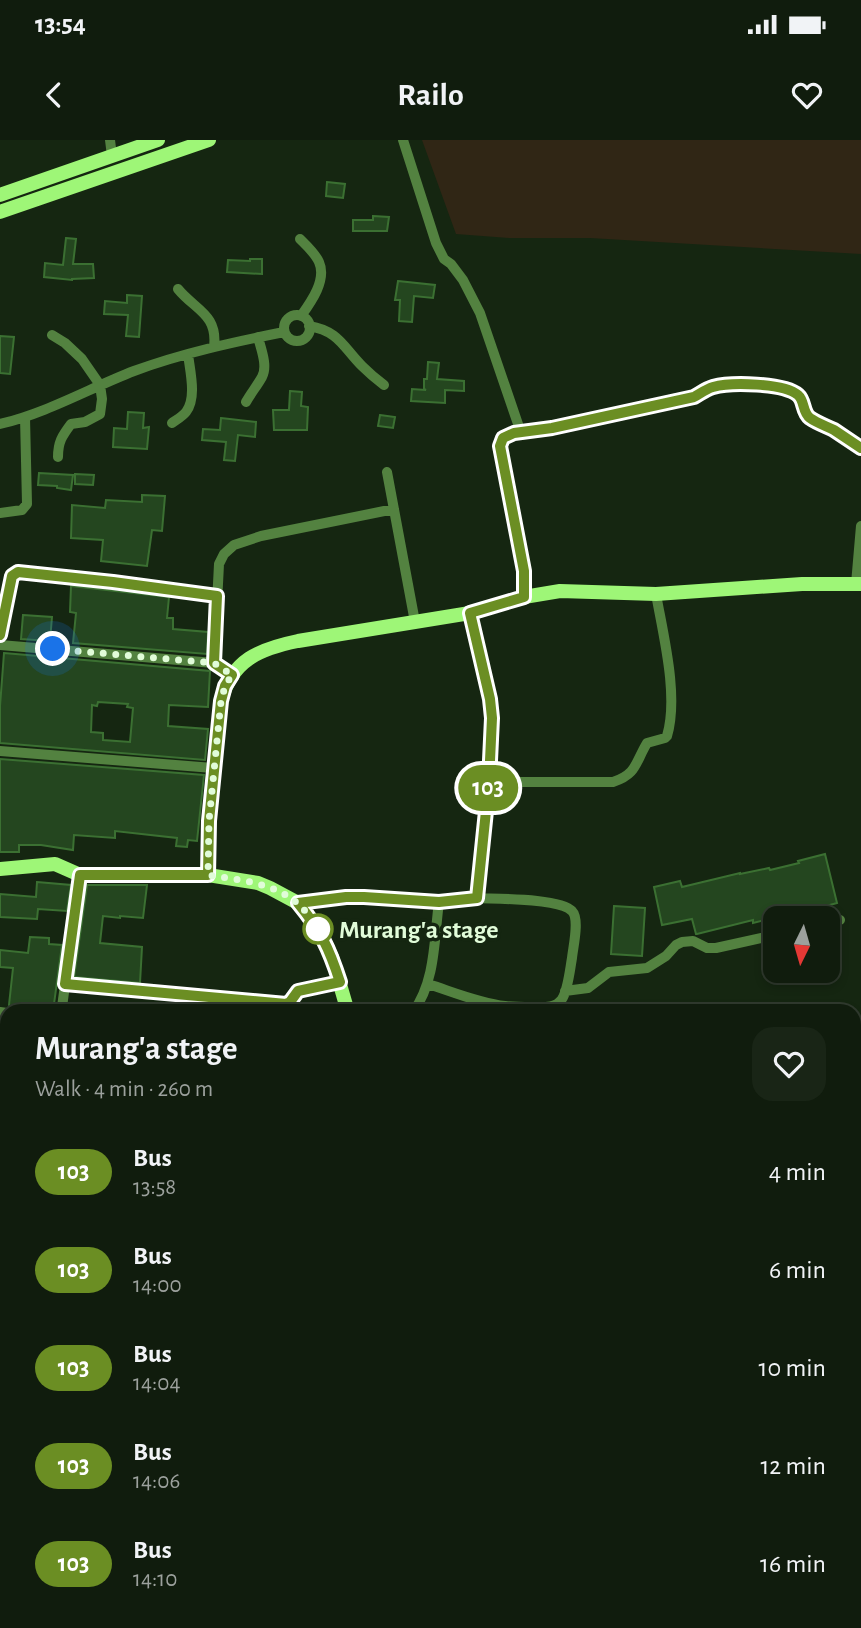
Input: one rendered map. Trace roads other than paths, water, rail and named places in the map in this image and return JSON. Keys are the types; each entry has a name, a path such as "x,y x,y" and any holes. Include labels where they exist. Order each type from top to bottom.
{"street":[{"path":"110,140 112,156"},
{"path":"0,195 158,140"},
{"path":"0,212 209,140"},
{"path":"404,140 436,243 444,259 463,280 486,328 518,424 519,428 514,433"},
{"path":"300,239 319,262 321,271 314,296 301,316"},
{"path":"178,289 203,311 213,325 214,347"},
{"path":"301,316 307,320 309,326 307,335 299,340 290,339 284,332 285,324 289,317 301,316"},
{"path":"309,326 323,328 336,337 360,365 384,384"},
{"path":"0,424 25,417 159,362 284,332"},
{"path":"52,335 82,359 100,385 102,399 100,414 85,422 71,424 58,444 58,457"},
{"path":"246,402 264,370 258,337"},
{"path":"172,423 182,416 190,405 192,396 188,354"},
{"path":"524,597 524,571 500,446 503,438 514,433 552,428 694,397 712,387 737,384 774,387 793,392 802,399 805,413 811,419 836,431 861,448"},
{"path":"0,513 22,510 27,504 25,417"},
{"path":"387,472 415,622"},
{"path":"214,663 221,557 234,545 261,536 394,509"},
{"path":"208,875 209,821 221,701 225,686 232,675 253,656 283,644 315,637 470,613 524,597 560,591 656,594 791,584 859,584 861,526"},
{"path":"0,635 12,576 18,572 217,596"},
{"path":"489,782 613,782 632,772 647,743 667,736 671,704 669,674 656,594"},
{"path":"470,613 492,718 489,782 477,898"},
{"path":"0,645 214,663 232,675"},
{"path":"0,751 213,768"},
{"path":"0,869 55,864 80,875 208,875 258,883 298,903 323,937 346,1004"},
{"path":"62,1004 80,875"},
{"path":"298,903 346,897 439,902 477,898 548,902 571,910 575,916 576,927 571,967 562,1000 556,1004"},
{"path":"418,1004 428,984 439,902"},
{"path":"565,991 588,988 609,972 647,968 682,942 693,941 707,948 716,948 763,938"},
{"path":"65,984 286,1004 298,991 340,982"},
{"path":"428,984 491,1004"}],"place":[{"name":"Murang'a stage","path":"318,929"}]}
